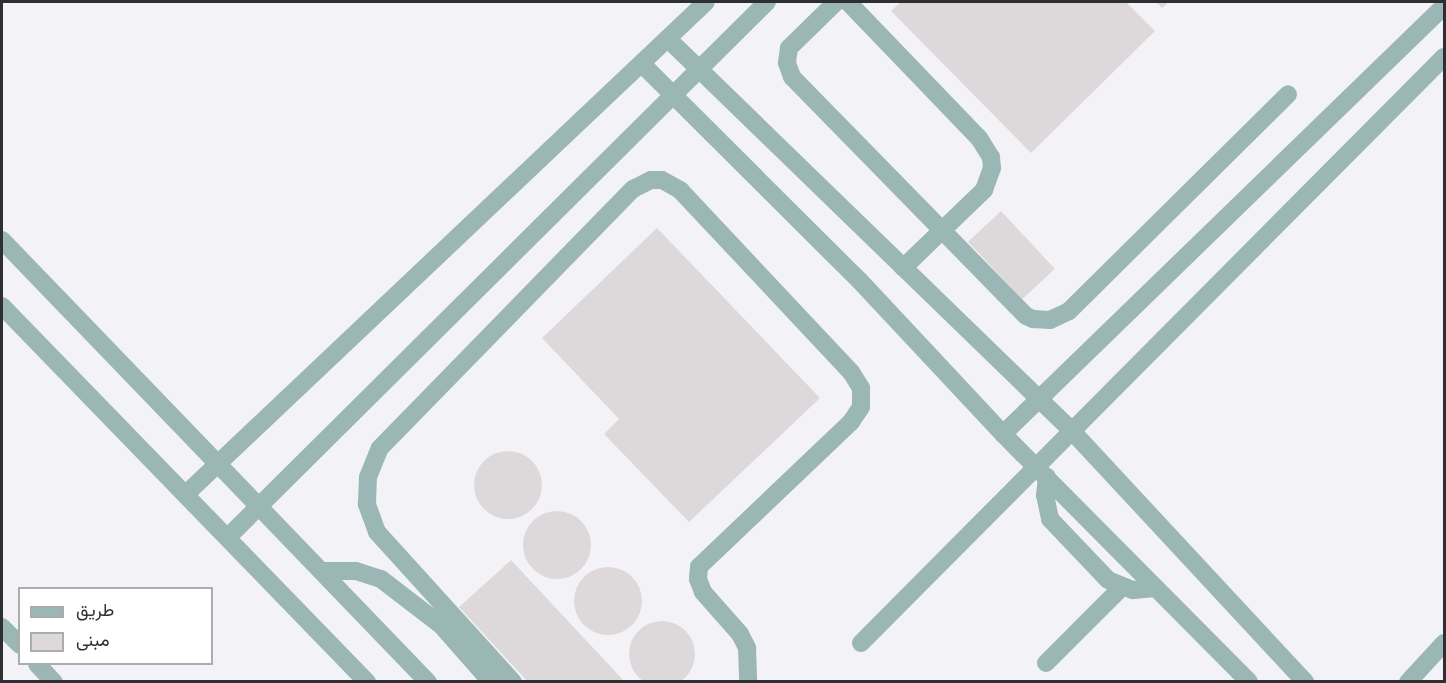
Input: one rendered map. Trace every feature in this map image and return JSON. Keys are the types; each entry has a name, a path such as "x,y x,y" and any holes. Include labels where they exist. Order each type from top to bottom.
{"street":[{"path":"187,493 706,2"},
{"path":"229,536 767,2"},
{"path":"836,2 789,48 789,70 1026,316 1042,320 1060,316 1288,94"},
{"path":"848,2 979,138 991,157 992,168 984,190 903,268"},
{"path":"1003,434 1040,401 1444,6"},
{"path":"668,39 1071,430 1305,681"},
{"path":"861,643 1041,472 1071,430 1444,57"},
{"path":"642,64 859,280 1003,434 1249,681"},
{"path":"513,681 385,544 371,518 366,490 380,448 633,189 642,183 662,180 680,190 851,372 861,388 861,407 851,422 699,567 698,579 703,592 740,634 747,648 747,681"},
{"path":"2,240 220,462 428,681"},
{"path":"2,306 229,536 367,681"},
{"path":"1041,472 1050,519 1108,580 1122,587 1145,591 1156,588"},
{"path":"324,571 369,574 404,595 441,625 491,681"},
{"path":"404,595 419,580"},
{"path":"1046,663 1122,587"},
{"path":"2,627 18,643"},
{"path":"1408,681 1444,643"},
{"path":"39,665 54,681"}],"building":[{"path":"901,2 1126,2 1155,31 1031,153 891,11"},
{"path":"1156,2 1169,2 1162,8"},
{"path":"1001,211 1055,269 1022,299 968,242"},
{"path":"657,228 820,398 689,522 604,434 619,419 542,338"},
{"path":"508,451 521,454 532,461 539,472 542,485 539,498 532,509 521,516 508,519 495,516 484,509 477,498 474,485 477,472 484,461 495,454"},
{"path":"557,511 570,514 581,521 588,532 591,545 588,558 581,569 570,576 557,579 544,576 533,569 526,558 523,545 526,532 533,521 544,514"},
{"path":"511,560 625,682 528,682 459,607"},
{"path":"608,567 621,570 632,577 639,588 642,601 639,614 632,625 621,632 608,635 595,632 584,625 577,614 574,601 577,588 584,577 595,570"},
{"path":"662,621 674,624 685,631 694,648 694,660 689,672 674,684 650,684 644,681 635,672 629,654 632,642 639,631 650,624"}]}
